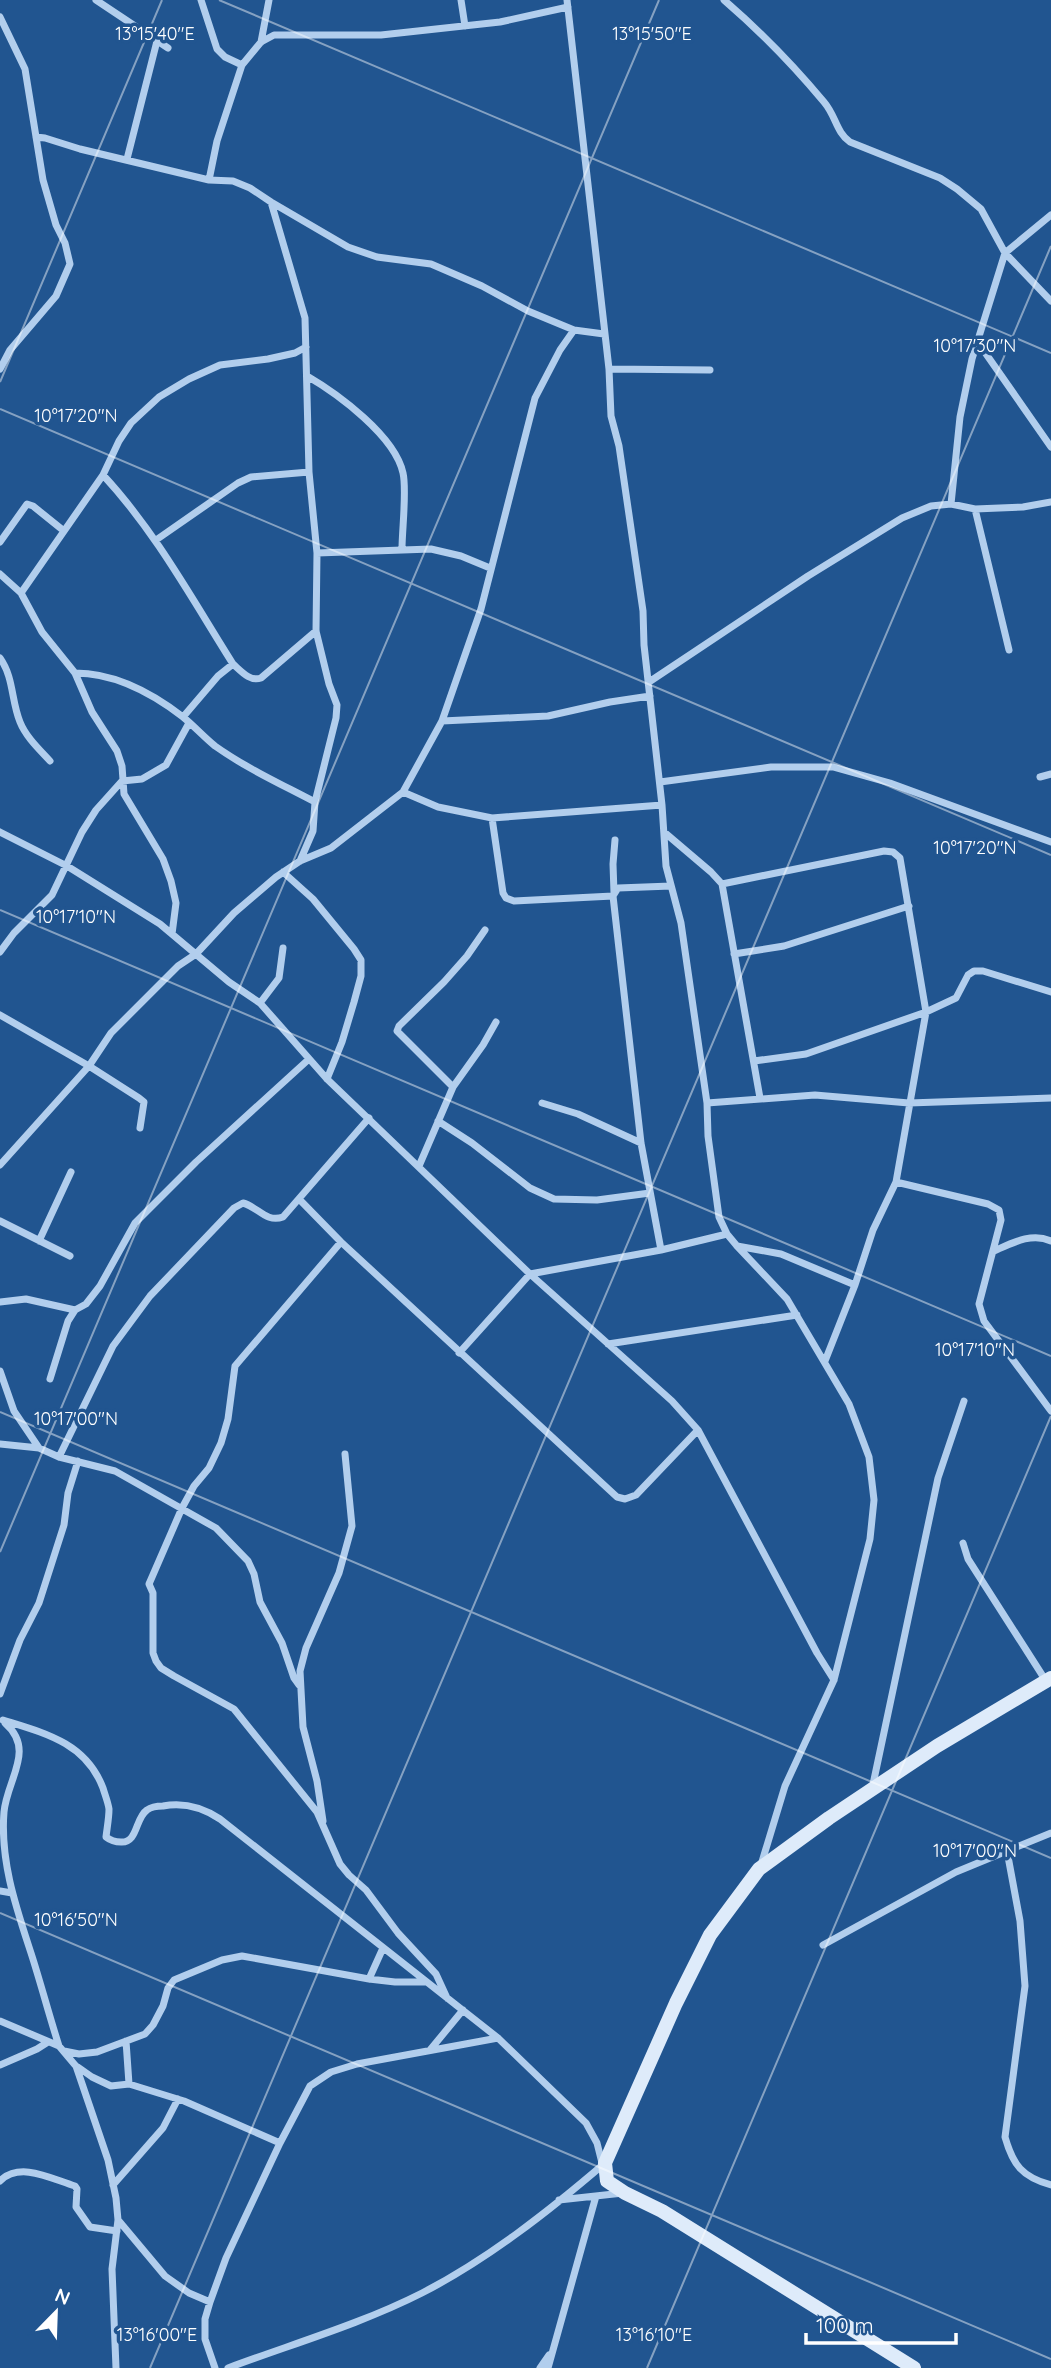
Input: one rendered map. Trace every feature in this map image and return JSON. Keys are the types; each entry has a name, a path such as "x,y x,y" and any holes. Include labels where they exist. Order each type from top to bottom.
{"street":[{"path":"96,0 168,48"},
{"path":"201,0 217,49 225,57 242,65"},
{"path":"261,42 269,0"},
{"path":"461,0 465,26"},
{"path":"724,0 803,76 832,111 840,135 850,142 940,178 957,189 981,209 1005,253 1051,301"},
{"path":"209,180 217,141 242,65 261,42 274,35 381,35 465,26 500,22 568,3 609,369 611,416 619,446 643,611 666,866 681,923 707,1103 716,1203 727,1234 787,1299 849,1404 869,1457 874,1500 870,1539 834,1680 785,1786 760,1869"},
{"path":"0,18 25,69 43,180 70,264 56,296 16,342 0,369"},
{"path":"127,159 157,41"},
{"path":"36,137 209,180 233,181 250,188 348,247 377,257 431,264 574,330 604,334"},
{"path":"271,202 305,318 309,472 317,553 316,631 329,684 338,705 314,802 313,831 300,861"},
{"path":"951,504 960,418 977,341 1005,253 1051,215"},
{"path":"0,1165 89,1066 120,1024 178,966 196,954 234,913 284,872 300,861 331,848 404,792 442,721 481,609 535,398 560,350 574,330"},
{"path":"977,341 1051,447"},
{"path":"21,593 103,475 131,423 159,397 220,365 268,359 295,353 306,347"},
{"path":"609,369 710,370"},
{"path":"307,376 330,389 354,408 395,453 404,475 402,549"},
{"path":"156,540 238,483 251,477 309,472"},
{"path":"103,475 135,510 156,540 233,664 250,678 261,678 316,631"},
{"path":"649,682 808,576 902,518 931,506 951,504 975,509 1023,507 1051,502"},
{"path":"0,542 27,505 33,506 64,531"},
{"path":"975,509 1009,650"},
{"path":"317,553 431,549 461,556 490,568"},
{"path":"0,574 21,593 42,632 75,673 92,712 117,751 124,794 163,859 171,881 176,903 172,934"},
{"path":"0,658 11,679 20,722 50,761"},
{"path":"0,952 52,895 82,832 96,810 122,781 142,779 166,765 186,720 218,676 233,664"},
{"path":"75,673 111,677 137,688 186,720 215,746 314,802"},
{"path":"442,721 548,716 650,696"},
{"path":"660,782 771,767 833,767 902,787 1051,842"},
{"path":"1040,777 1051,774"},
{"path":"404,792 438,807 492,818 662,804"},
{"path":"492,818 506,898 514,901 613,894 618,888 671,886"},
{"path":"0,832 67,866 172,934 229,982 260,1003 327,1079 530,1274 672,1401 698,1430 834,1680"},
{"path":"664,832 722,884 760,1098"},
{"path":"615,840 612,864 613,894 641,1143 661,1250"},
{"path":"722,884 884,851 893,852 901,858 926,1012 896,1182 873,1230 825,1361"},
{"path":"284,872 313,899 361,960 354,1002 327,1079"},
{"path":"734,954 784,946 909,906"},
{"path":"453,1087 397,1031 467,956 485,930"},
{"path":"260,1003 279,978 283,948"},
{"path":"754,1061 806,1054 926,1012 956,998 968,975 974,971 982,971 1051,992"},
{"path":"0,1015 89,1066 144,1102 139,1128"},
{"path":"419,1166 453,1087 496,1022"},
{"path":"50,1379 68,1321 75,1310 86,1304 100,1286 135,1223 196,1162 309,1059"},
{"path":"707,1103 815,1095 909,1103 1051,1098"},
{"path":"542,1103 578,1114 641,1143"},
{"path":"60,1457 113,1346 150,1296 234,1208 243,1203 266,1217 275,1220 283,1217 369,1118"},
{"path":"438,1121 530,1188 554,1199 597,1200 650,1193"},
{"path":"40,1241 71,1172"},
{"path":"896,1182 988,1204 999,1210 1001,1220 979,1304 984,1321 1051,1410"},
{"path":"299,1199 459,1353 617,1497 625,1499 635,1495 698,1430"},
{"path":"0,1221 70,1256"},
{"path":"459,1353 530,1274 661,1250 727,1234"},
{"path":"994,1251 1021,1239 1051,1241"},
{"path":"341,1242 235,1366 228,1419 221,1443 209,1468 194,1486 182,1508 149,1584 153,1593 153,1653 161,1668 234,1709 317,1812 337,1857 349,1875 366,1890 398,1933 436,1974 447,1998"},
{"path":"737,1247 781,1254 855,1285"},
{"path":"0,1302 26,1299 75,1310"},
{"path":"608,1344 797,1315"},
{"path":"0,1371 14,1411 39,1448"},
{"path":"872,1789 938,1478 964,1401"},
{"path":"0,1444 39,1448 60,1457 115,1472 216,1528 248,1561 254,1574 260,1602 282,1643 290,1670 299,1685"},
{"path":"325,1828 317,1781 303,1727 299,1685 306,1648 338,1573 352,1526 345,1454"},
{"path":"0,1694 20,1640 39,1603 64,1525 68,1493 78,1461"},
{"path":"228,2368 390,2308 424,2292 474,2263 604,2164 676,2003 710,1935 760,1869 937,1746 1049,1679 968,1559 963,1543"},
{"path":"1,1719 14,1730 21,1750 4,1811 4,1856 12,1893 61,2049 75,2065 111,2086 129,2084 178,2099 280,2143"},
{"path":"1,1719 63,1742 79,1752 94,1768 109,1808 106,1837 110,1841 131,1840 141,1817 148,1809 172,1804 201,1808 220,1819 498,2038 586,2123 597,2143 607,2181 662,2211 914,2368"},
{"path":"823,1945 956,1872 1051,1833"},
{"path":"1007,1851 1020,1921 1025,1986 1004,2137 1011,2159 1023,2172 1051,2185"},
{"path":"0,1891 12,1893"},
{"path":"369,1979 383,1948"},
{"path":"0,2021 61,2049 79,2054 97,2052 145,2034 153,2025 174,1980 222,1960 242,1956 369,1979 427,1982"},
{"path":"429,2050 463,2010"},
{"path":"215,2368 205,2339 205,2319 210,2302 226,2258 310,2086 331,2072 357,2064 498,2038"},
{"path":"126,2041 129,2084"},
{"path":"0,2066 48,2042"},
{"path":"75,2065 108,2160 118,2220 112,2269 116,2368"},
{"path":"113,2185 163,2128 178,2099"},
{"path":"0,2181 12,2172 22,2170 75,2186 76,2207 90,2227 117,2231"},
{"path":"558,2200 625,2193"},
{"path":"548,2368 596,2196"},
{"path":"118,2220 165,2276 189,2293 210,2302"},
{"path":"540,2368 552,2352"}]}
